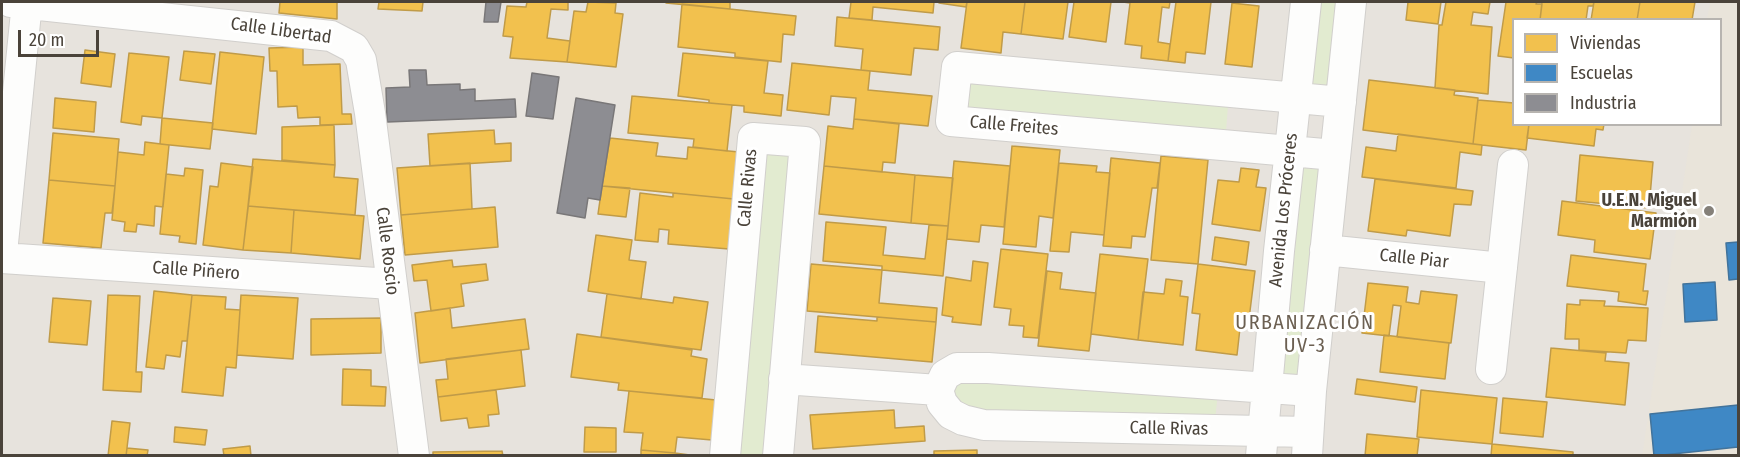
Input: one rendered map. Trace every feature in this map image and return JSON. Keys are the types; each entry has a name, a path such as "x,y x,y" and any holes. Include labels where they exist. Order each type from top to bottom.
{"street":[{"path":"2,252 21,2"},
{"name":"Calle Libertad","path":"21,2 320,34 338,39 354,48"},
{"name":"Avenida Los Próceres","path":"1262,443 1306,2"},
{"path":"1307,444 1351,2"},
{"name":"Calle Roscio","path":"354,48 361,60 370,113 414,456"},
{"name":"Calle Freites","path":"1335,155 951,121 957,67 1341,102"},
{"name":"Calle Rivas","path":"725,456 753,138 805,142 778,456"},
{"path":"1491,369 1513,165"},
{"name":"Calle Piar","path":"1325,250 1502,268"},
{"name":"Calle Piñero","path":"2,258 391,284"},
{"path":"784,380 938,390 945,375 957,368 988,368 1311,391"},
{"name":"Calle Rivas","path":"938,390 942,403 951,414 963,420 984,425 1307,444"}],"shaded area":[{"path":"2,2 1738,2 1738,455 2,455"},
{"name":"U.E.N. Miguel Marmión","path":"1710,2 1738,2 1738,455 1642,456 1692,126 1722,126 1722,18 1707,18"}],"green space":[{"path":"1306,2 1351,2 1341,102 1295,98"},
{"path":"957,67 1229,92 1225,145 951,121"},
{"path":"753,138 805,142 778,455 725,456"},
{"path":"1290,151 1335,155 1311,391 1266,387"},
{"path":"945,375 1219,383 1214,430 963,420"}],"building: Viviendas":[{"path":"280,2 337,2 337,19 279,13"},
{"path":"379,2 423,2 422,11 378,9"},
{"path":"527,2 568,2 568,10 551,9 547,38 570,41 567,62 510,58 513,37 503,36 507,6 526,7"},
{"path":"588,2 616,3 615,13 623,14 616,67 567,62 574,11 586,12"},
{"path":"730,2 730,9 666,3"},
{"path":"851,2 934,2 933,13 873,7 872,20 849,18"},
{"path":"940,2 967,2 966,7"},
{"path":"967,2 1025,2 1021,34 1003,32 1001,53 961,48"},
{"path":"1025,2 1068,2 1063,39 1021,34"},
{"path":"1074,2 1111,2 1106,42 1069,37"},
{"path":"1123,2 1170,2 1169,8 1162,7 1158,42 1170,44 1168,61 1141,58 1142,46 1125,44 1130,3"},
{"path":"1176,2 1211,2 1205,54 1186,52 1185,63 1168,61"},
{"path":"1408,2 1441,2 1438,24 1406,20"},
{"path":"1446,2 1490,2 1488,14 1473,12 1471,25 1492,27 1488,94 1435,88 1439,25 1442,25"},
{"path":"1506,2 1542,4 1540,18 1512,18 1512,58 1498,56"},
{"path":"1542,2 1594,2 1593,6 1588,6 1586,18 1540,18"},
{"path":"1594,2 1640,2 1637,18 1591,18"},
{"path":"1640,2 1695,2 1692,18 1637,18"},
{"path":"1232,3 1259,6 1252,67 1225,64"},
{"path":"682,4 796,16 794,35 783,34 781,62 735,57 735,53 678,47"},
{"path":"837,17 940,27 938,50 914,48 911,75 861,70 863,49 835,46"},
{"path":"303,47 303,65 340,64 342,114 351,114 352,124 320,125 320,117 298,118 297,106 278,107 277,71 270,71 269,48"},
{"path":"85,50 115,54 111,87 81,83"},
{"path":"184,51 215,54 211,84 180,80"},
{"path":"220,52 264,57 256,134 212,129"},
{"path":"129,53 169,57 162,118 142,116 141,125 121,122"},
{"path":"683,53 768,61 764,93 783,95 781,116 744,112 744,106 709,103 709,100 678,96"},
{"path":"792,63 870,71 868,90 932,96 928,126 854,119 856,98 831,96 829,115 787,110"},
{"path":"1369,80 1455,90 1454,95 1478,98 1473,144 1363,130"},
{"path":"632,96 732,105 727,151 693,147 694,139 628,133"},
{"path":"55,98 96,102 94,132 53,128"},
{"path":"1478,100 1512,103 1512,126 1529,126 1526,150 1473,144"},
{"path":"162,118 213,123 210,149 160,144"},
{"path":"854,119 899,124 895,163 883,162 882,172 824,166 828,126 853,129"},
{"path":"334,125 335,165 282,160 282,127"},
{"path":"1529,126 1604,126 1603,130 1596,129 1594,146 1527,138"},
{"path":"494,130 495,144 511,143 511,161 430,166 428,134"},
{"path":"53,133 119,139 115,186 49,180"},
{"path":"1398,134 1482,145 1481,155 1460,152 1456,188 1362,177 1366,147 1396,151"},
{"path":"610,138 658,143 656,156 687,159 688,147 739,152 734,199 602,186"},
{"path":"145,142 169,145 163,207 155,206 154,226 137,224 136,232 124,231 125,222 112,220 118,152 144,155"},
{"path":"1012,146 1060,150 1053,218 1039,216 1036,247 1003,244"},
{"path":"1580,155 1653,162 1649,208 1576,201"},
{"path":"1161,156 1208,160 1198,264 1151,260"},
{"path":"1111,158 1160,163 1157,188 1152,188 1145,237 1132,236 1131,248 1103,246"},
{"path":"253,159 335,165 334,177 358,179 355,215 248,206"},
{"path":"954,161 1010,166 1004,227 981,225 979,242 947,239"},
{"path":"221,163 253,167 243,250 203,245 210,186 218,187"},
{"path":"470,163 472,209 401,215 397,168"},
{"path":"1059,163 1097,166 1096,172 1110,173 1104,235 1071,232 1069,252 1050,251"},
{"path":"824,166 915,175 911,223 819,214"},
{"path":"185,168 203,170 196,244 179,242 180,236 160,234 166,174 184,176"},
{"path":"1241,168 1259,170 1256,187 1266,188 1260,231 1212,224 1218,180 1239,182"},
{"path":"915,175 953,178 948,226 911,223"},
{"path":"1375,179 1473,191 1471,205 1454,204 1450,236 1407,230 1406,236 1368,231"},
{"path":"49,180 115,186 112,213 105,213 101,248 43,243"},
{"path":"602,186 630,188 626,217 598,214"},
{"path":"640,193 673,197 673,193 734,199 729,249 668,244 669,230 659,229 658,242 635,240"},
{"path":"1562,201 1656,213 1650,259 1594,252 1595,240 1558,235"},
{"path":"248,206 294,210 291,253 243,250"},
{"path":"495,207 498,247 405,255 401,215"},
{"path":"294,210 364,216 360,259 291,253"},
{"path":"826,222 886,227 883,255 925,259 929,225 948,226 943,276 882,270 882,266 823,261"},
{"path":"596,235 632,240 629,260 646,262 641,299 588,291"},
{"path":"1215,237 1249,242 1246,265 1212,260"},
{"path":"1001,249 1048,254 1038,338 1023,337 1024,326 1009,325 1011,309 994,307"},
{"path":"1100,254 1148,259 1138,340 1091,334"},
{"path":"1571,255 1646,264 1643,291 1648,291 1646,305 1618,301 1619,292 1567,286"},
{"path":"452,260 453,267 486,264 488,280 461,284 464,306 431,311 427,280 414,281 412,265"},
{"path":"973,261 988,263 981,325 952,322 953,317 942,315 946,277 971,281"},
{"path":"811,264 882,270 879,303 937,308 936,322 807,311"},
{"path":"1198,264 1255,271 1249,319 1241,319 1237,355 1196,350 1200,314 1192,313"},
{"path":"1047,271 1062,273 1060,289 1096,293 1089,351 1038,346"},
{"path":"1166,279 1182,281 1180,296 1188,297 1183,345 1138,340 1143,292 1164,294"},
{"path":"1368,283 1408,287 1406,302 1419,304 1421,291 1457,295 1451,343 1397,337 1401,306 1393,305 1389,336 1362,333"},
{"path":"154,291 192,295 187,341 182,341 180,357 166,355 164,369 146,367"},
{"path":"607,294 673,303 674,297 708,302 701,350 601,337"},
{"path":"108,295 140,296 136,372 142,372 141,392 103,390"},
{"path":"192,295 226,297 225,309 240,310 236,368 226,367 223,396 182,392"},
{"path":"241,295 298,298 293,359 237,355"},
{"path":"53,298 91,301 87,345 49,342"},
{"path":"1580,300 1605,301 1604,306 1648,308 1646,341 1628,340 1626,353 1579,350 1579,339 1565,339 1567,304 1580,305"},
{"path":"450,308 452,328 525,319 529,349 420,363 415,313"},
{"path":"818,316 877,321 877,317 936,322 932,362 815,352"},
{"path":"381,318 381,353 311,355 311,319"},
{"path":"577,334 692,350 691,356 707,359 702,398 618,390 619,383 571,377"},
{"path":"1384,335 1449,343 1445,379 1380,372"},
{"path":"1551,348 1606,353 1605,361 1629,363 1625,405 1546,397"},
{"path":"521,350 525,386 438,397 436,380 448,379 446,359"},
{"path":"343,369 371,370 371,386 386,387 385,406 342,405"},
{"path":"1357,379 1417,387 1415,402 1355,394"},
{"path":"496,390 499,414 488,415 489,426 469,428 467,418 441,421 438,397"},
{"path":"1421,390 1497,398 1492,444 1417,437"},
{"path":"629,391 716,400 712,440 677,437 675,453 641,450 643,433 624,432"},
{"path":"1503,398 1547,402 1543,437 1500,433"},
{"path":"894,410 895,428 924,426 925,441 813,449 810,415"},
{"path":"112,421 130,423 126,456 108,456"},
{"path":"175,427 207,430 205,445 174,442"},
{"path":"585,427 616,428 616,452 584,452"},
{"path":"1367,434 1419,439 1417,456 1365,456"},
{"path":"1492,444 1573,452 1573,456 1491,456"},
{"path":"250,446 251,456 224,456 223,449"},
{"path":"127,448 148,450 147,456 126,456"},
{"path":"641,450 675,453 697,456 641,456"},
{"path":"977,450 977,456 934,456 934,451"},
{"path":"502,451 503,456 433,456 433,452"}],"building: Escuelas":[{"path":"1738,242 1738,279 1729,280 1726,243"},
{"path":"1715,282 1717,320 1685,322 1683,284"},
{"path":"1738,405 1738,447 1654,456 1650,414"}],"building: Industria":[{"path":"486,2 501,2 498,22 484,22"},
{"path":"409,70 426,70 427,85 460,84 460,90 475,89 475,101 515,99 516,117 387,122 386,88 410,87"},
{"path":"532,73 559,77 553,119 526,116"},
{"path":"576,98 615,105 600,200 588,198 585,218 557,213"}],"place":[{"name":"U.E.N. Miguel Marmión","path":"1709,211"}],"district":[{"name":"URBANIZACIÓN UV-3","path":"1305,334"}]}
